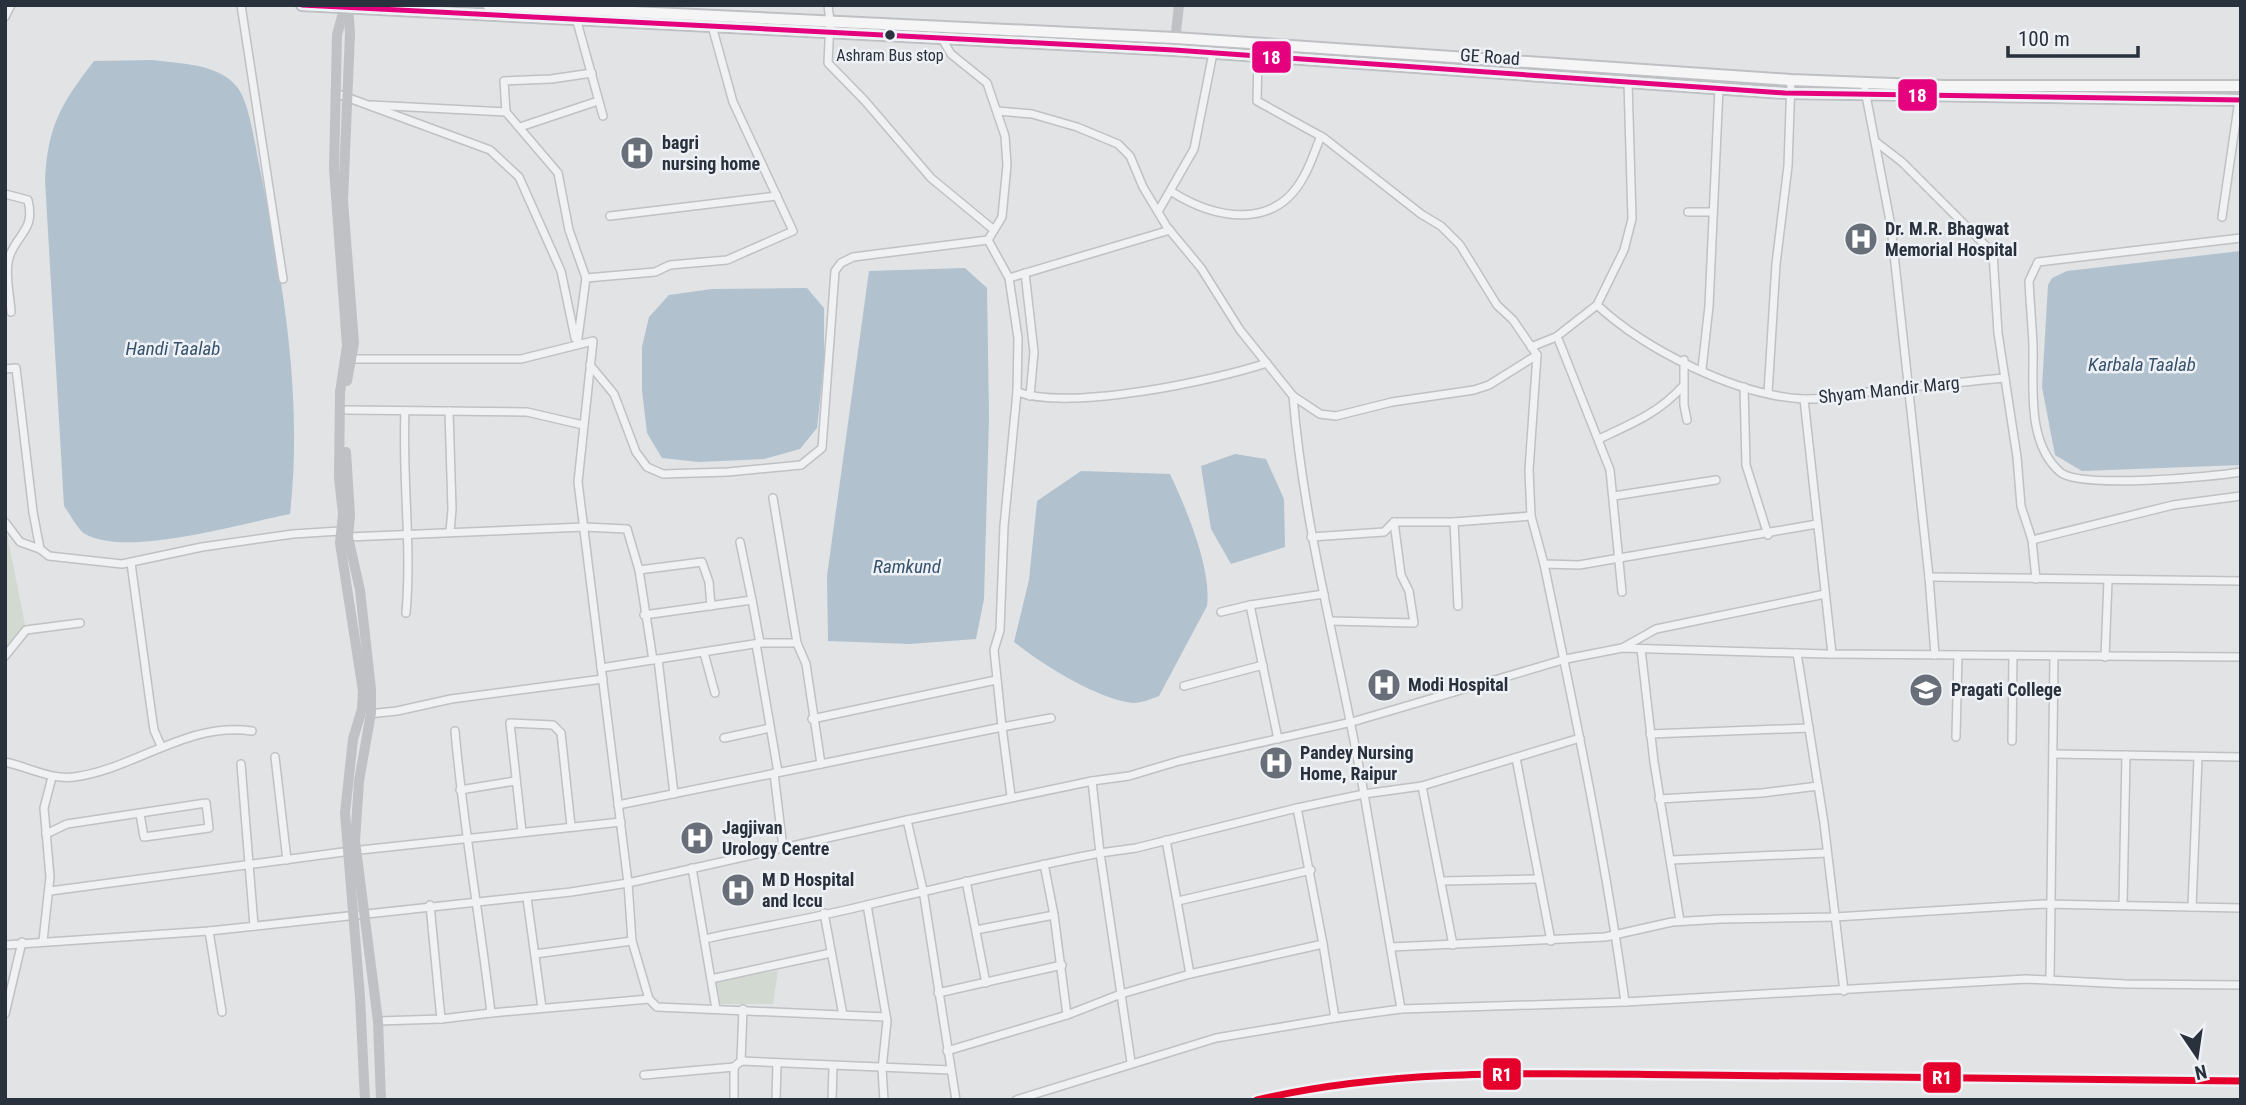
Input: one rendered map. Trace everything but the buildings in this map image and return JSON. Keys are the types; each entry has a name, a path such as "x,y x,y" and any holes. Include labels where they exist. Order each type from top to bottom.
{"main road":[{"path":"302,5 830,33 1175,44 1213,53 1790,93 2240,100"},
{"name":"GE Road","path":"488,5 937,27 1175,44 1791,80 2241,86"}],"street":[{"path":"5,17 11,5"},
{"path":"241,5 283,279"},
{"path":"828,5 831,21 828,63 865,101 930,178 994,230"},
{"path":"1175,44 1179,5"},
{"path":"344,534 350,515 346,471 347,346 334,169 338,94 337,34 346,6"},
{"path":"346,6 350,33 343,201 354,343 347,359 344,534 360,590 371,689 351,851 352,913 360,997 365,1100"},
{"path":"576,18 603,116"},
{"path":"586,278 655,272 670,265 727,260 793,231 733,102 712,26"},
{"path":"937,27 950,54 987,83 1005,136 1007,157 1002,217 988,240"},
{"path":"1159,211 1194,149 1213,53"},
{"path":"1258,56 1258,101 1321,136 1451,236 1460,245 1497,305 1537,355 1529,470 1531,516 1566,659 1616,934 1625,1002"},
{"path":"577,345 586,278 569,230 558,173 506,112 503,81 551,79 592,73"},
{"path":"1768,393 1776,264 1788,166 1791,80"},
{"path":"1531,346 1556,337 1597,305 1624,250 1632,219 1628,82"},
{"path":"1864,82 1891,226 1935,655"},
{"path":"1702,369 1709,306 1719,88"},
{"path":"338,94 490,149 519,177 561,271 577,345"},
{"path":"2222,217 2240,100"},
{"path":"520,127 598,101"},
{"path":"363,104 506,112"},
{"path":"996,111 1032,114 1077,127 1118,144 1130,156 1143,187 1170,230 1201,268 1240,330 1293,396 1320,414 1336,416 1392,402 1474,390 1489,385 1537,355"},
{"path":"1172,191 1197,207 1214,212 1237,216 1263,214 1284,199 1303,178 1321,136"},
{"path":"1876,142 1902,162 1993,253 2021,506 2032,540 2036,579"},
{"path":"5,194 28,200 32,215 24,235 9,257 11,312"},
{"path":"610,216 777,195"},
{"path":"1688,212 1712,212"},
{"path":"1009,278 1170,230"},
{"path":"2241,238 2038,262 2029,281 2034,416 2049,459 2062,475 2084,480 2114,480 2209,477 2241,472"},
{"path":"988,240 1009,278 1018,338 1017,392 1004,526 1000,630 994,650 1011,796"},
{"path":"590,365 614,394 636,452 647,467 674,475 801,465 822,448 835,271 841,262 853,257 988,240"},
{"path":"1026,273 1034,352 1030,396"},
{"name":"Shyam Mandir Marg","path":"1597,305 1620,327 1684,360 1744,387 1768,393 1804,399 2005,378"},
{"path":"347,359 521,359 593,341 578,482 621,822 632,940 649,999 657,1007 886,1017"},
{"path":"1559,341 1599,439 1614,496 1622,592"},
{"path":"1529,360 1531,346"},
{"path":"1684,360 1683,386 1687,421"},
{"path":"1017,392 1030,396 1092,398 1237,373 1267,363"},
{"path":"5,369 16,368 40,549"},
{"path":"1599,439 1650,416 1665,406 1683,386"},
{"path":"1744,387 1746,464 1768,535"},
{"path":"1293,396 1311,537 1352,722 1401,1009"},
{"path":"1804,399 1832,654"},
{"path":"346,410 527,412 583,425"},
{"path":"405,411 403,450 409,535 406,613"},
{"path":"449,411 453,509 450,532"},
{"path":"1614,496 1716,480"},
{"path":"2032,540 2173,505 2241,496"},
{"path":"773,498 797,643 806,664 821,764"},
{"path":"1311,537 1384,532 1394,522 1454,522 1531,516"},
{"path":"5,522 20,542 40,549 49,556 71,557 95,563 131,562 202,547 293,534 409,535 583,527 627,529 639,570 644,615 655,659 674,794"},
{"path":"1330,621 1413,623 1409,591 1401,575 1394,522"},
{"path":"1454,522 1458,606"},
{"path":"1544,564 1579,565 1768,535 1817,524"},
{"path":"740,542 752,600 771,728 783,848"},
{"path":"131,562 154,730 161,746"},
{"path":"639,570 702,562 709,582 711,606"},
{"path":"1929,577 2241,581"},
{"path":"2105,657 2108,580"},
{"path":"1222,611 1324,594"},
{"path":"1622,648 1656,629 1825,594"},
{"path":"644,615 752,600"},
{"path":"1250,605 1278,739"},
{"path":"5,656 26,630 80,623"},
{"path":"601,668 758,644 797,643"},
{"path":"5,945 209,931 352,913 527,898 628,883 1011,796 1129,776 1352,722 1566,659 1622,648 1832,654 2241,657"},
{"path":"1641,649 1650,734 1680,921"},
{"path":"704,653 716,693"},
{"path":"1797,653 1818,786 1844,991"},
{"path":"1956,737 1958,655"},
{"path":"2012,741 2013,655"},
{"path":"2050,980 2054,656"},
{"path":"1184,686 1263,665"},
{"path":"366,714 451,699 603,679"},
{"path":"813,719 996,680"},
{"path":"618,805 1051,718"},
{"path":"522,832 510,723 553,725 561,733 571,826"},
{"path":"724,738 771,728"},
{"path":"1650,734 1809,728"},
{"path":"5,762 52,777 73,777 102,770 161,746 217,731 252,731"},
{"path":"455,731 460,790 478,902 491,1013"},
{"path":"704,939 1166,840 1297,808 1364,794 1422,786 1580,738"},
{"path":"2053,754 2241,757"},
{"path":"2123,905 2126,755"},
{"path":"275,757 287,860"},
{"path":"1516,758 1551,941"},
{"path":"2192,907 2198,758"},
{"path":"241,764 254,926"},
{"path":"43,941 50,891 44,808 52,777"},
{"path":"460,790 515,781"},
{"path":"1092,781 1131,1062"},
{"path":"1422,786 1453,945"},
{"path":"1660,799 1762,793 1818,786"},
{"path":"46,834 67,824 206,803 209,828 144,837 140,814"},
{"path":"1297,808 1311,870 1335,1018"},
{"path":"907,820 923,890 956,1100"},
{"path":"50,891 351,851 621,822"},
{"path":"1166,840 1190,974"},
{"path":"351,851 365,913 379,1021 381,1100"},
{"path":"1671,860 1827,853"},
{"path":"1044,864 1055,915 1067,1015"},
{"path":"692,868 716,1009"},
{"path":"1178,901 1311,870"},
{"path":"1441,881 1539,879"},
{"path":"966,881 986,983"},
{"path":"527,898 542,1009"},
{"path":"1391,947 1551,941 1616,934 1680,921 1835,917 2050,904 2241,908"},
{"path":"430,905 441,1019"},
{"path":"867,905 886,1017 882,1069 884,1100"},
{"path":"824,913 843,1015"},
{"path":"976,930 1055,915"},
{"path":"209,931 222,1012"},
{"path":"535,954 632,940"},
{"path":"5,1014 22,942"},
{"path":"947,1051 1190,974 1323,944"},
{"path":"711,979 831,953"},
{"path":"938,993 1062,965"},
{"path":"1016,1100 1131,1062 1216,1038 1401,1009 1625,1002 1734,993 1844,991 2050,980 2241,985"},
{"path":"379,1021 441,1019 649,999"},
{"path":"734,1100 743,1009"},
{"path":"644,1075 737,1064 777,1063 950,1070"},
{"path":"776,1100 777,1063"},
{"path":"832,1100 833,1067"}],"shaded area":[{"path":"5,524 26,630 5,662"},
{"path":"778,970 773,1004 720,1004 717,983"}],"water":[{"name":"Handi Taalab","path":"153,60 198,66 220,73 237,87 248,113 276,251 288,338 294,426 290,514 187,536 130,542 106,541 84,533 64,506 45,180 49,144 58,116 94,61"},
{"name":"Karbala Taalab","path":"2241,251 2241,465 2082,471 2055,455 2042,387 2048,285 2052,278 2067,271"},
{"name":"Ramkund","path":"965,268 987,288 989,418 984,599 976,639 910,644 828,641 827,576 869,271"},
{"path":"807,288 824,308 824,363 817,428 800,449 764,459 699,462 662,458 647,433 642,390 642,347 649,317 669,295 712,289"},
{"path":"1235,454 1266,459 1284,499 1285,547 1231,564 1211,529 1201,466"},
{"path":"1081,471 1170,474 1202,557 1208,591 1207,606 1159,696 1143,702 1119,700 1088,688 1055,670 1014,642 1029,580 1037,501"}],"transit line":[{"name":"18","path":"302,5 1174,50 1785,93 2241,100"},
{"name":"R1","path":"1257,1100 1366,1082 1478,1074 2241,1081"}],"place":[{"name":"Ashram Bus stop","path":"890,35"},
{"name":"bagri nursing home","path":"637,153"},
{"name":"Dr. M.R. Bhagwat Memorial Hospital","path":"1861,239"},
{"name":"Modi Hospital","path":"1384,685"},
{"name":"Pragati College","path":"1926,690"},
{"name":"Pandey Nursing Home, Raipur","path":"1276,763"},
{"name":"Jagjivan Urology Centre","path":"697,838"},
{"name":"M D Hospital and Iccu","path":"738,890"}]}
